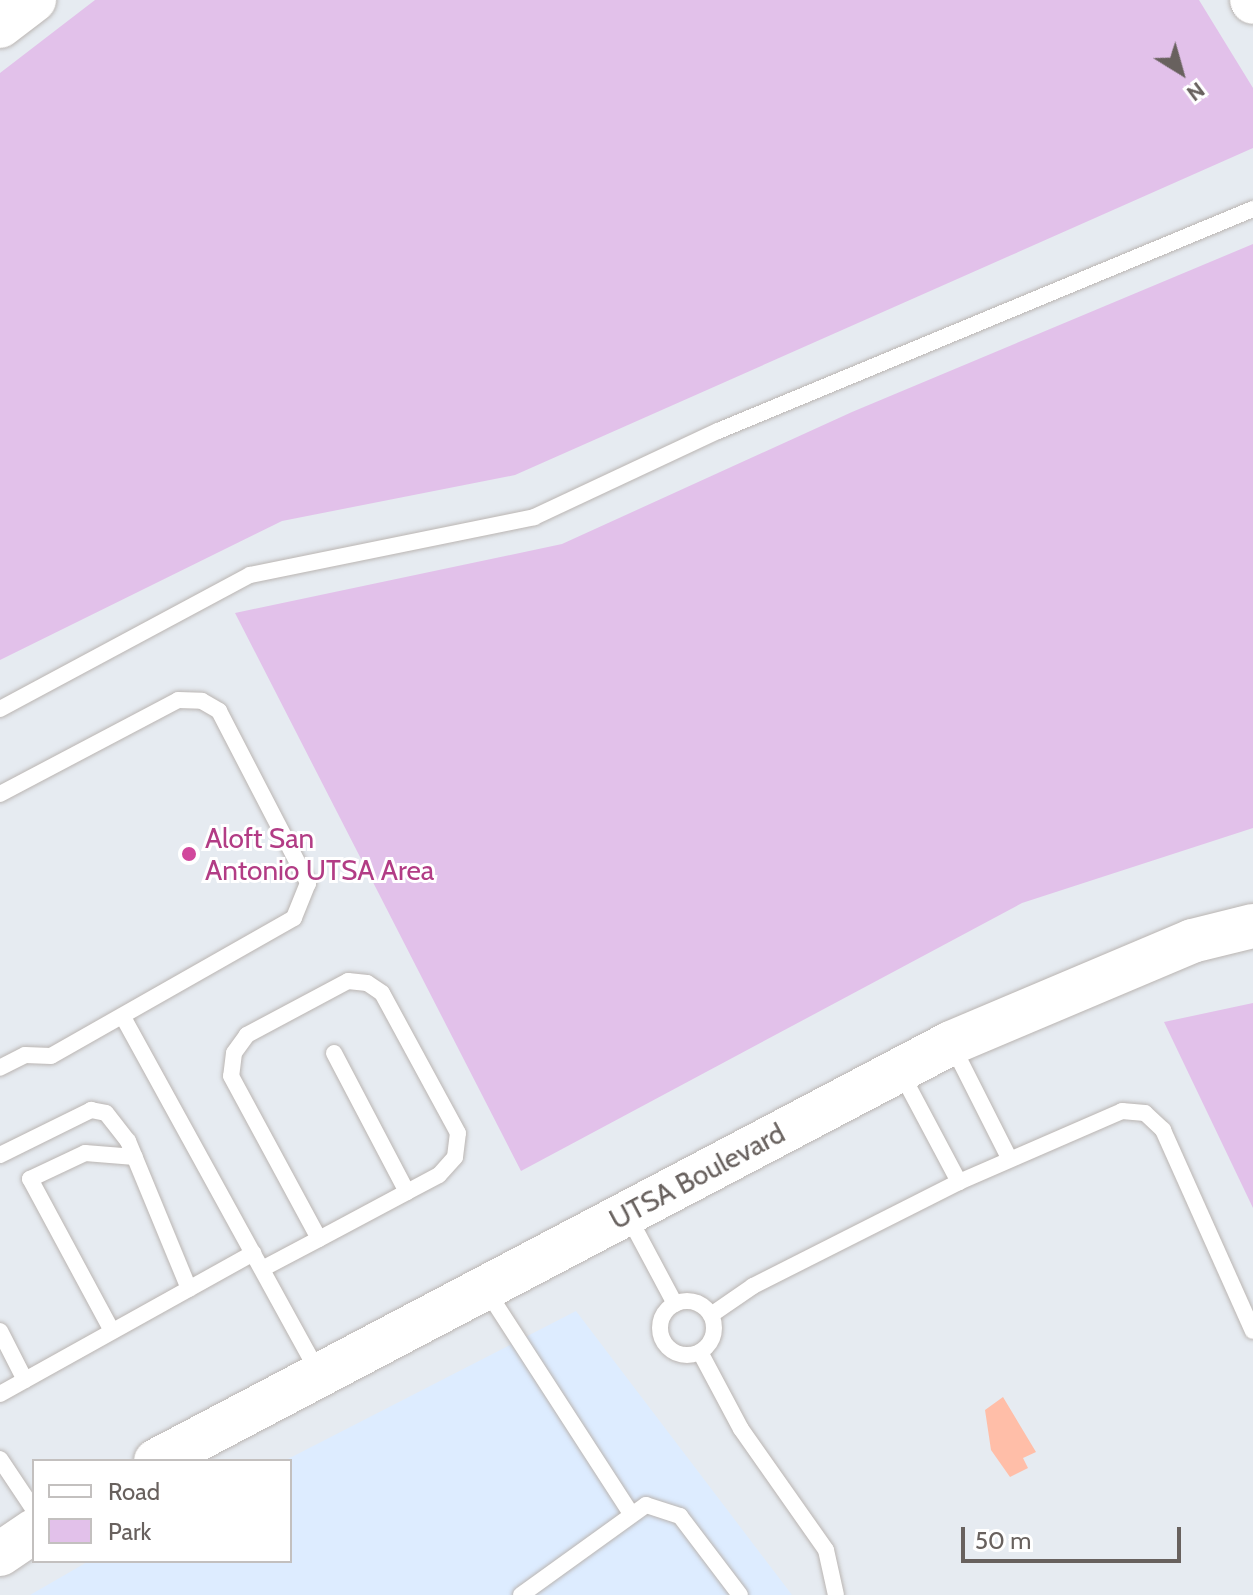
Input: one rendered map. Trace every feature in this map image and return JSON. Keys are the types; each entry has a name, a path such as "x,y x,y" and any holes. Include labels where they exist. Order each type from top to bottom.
{"main road":[{"path":"0,26 34,0"},
{"name":"UTSA Boulevard","path":"160,1459 951,1043 1177,947 1253,926"},
{"path":"0,1554 32,1532"}],"lane":[{"path":"0,709 250,575 534,517 718,431 1253,209"},
{"path":"0,794 178,700 219,711 308,883 307,901 294,918 51,1056 25,1055 0,1068"},
{"path":"262,1269 319,1239 407,1192 455,1157 458,1133 382,993 348,981 247,1035 234,1053 231,1076 319,1239"},
{"path":"123,1017 320,1374"},
{"path":"951,1043 1009,1158"},
{"path":"334,1053 407,1192"},
{"path":"899,1069 959,1182"},
{"path":"0,1155 91,1110 118,1124 135,1157 189,1289"},
{"path":"711,1315 753,1286 1009,1158 1100,1116 1145,1113 1177,1158 1253,1331"},
{"path":"112,1331 30,1179 85,1153 135,1157"},
{"path":"626,1213 675,1304"},
{"path":"0,1394 253,1253"},
{"path":"485,1288 630,1512"},
{"path":"695,1302 711,1315 713,1336 700,1352 679,1354 664,1341 662,1320 675,1304 695,1302"},
{"path":"0,1331 25,1380"},
{"path":"700,1352 741,1429 826,1550 836,1595"},
{"path":"0,1459 32,1507"},
{"path":"521,1595 630,1512 646,1505 680,1516 740,1595"}],"shaded area":[{"path":"576,1311 792,1595 30,1595 86,1563 292,1563 292,1459 288,1459"},
{"path":"1003,1397 1036,1452 1023,1458 1028,1468 1010,1477 991,1450 985,1410"}],"green space":[{"path":"95,0 1199,0 1253,88 1253,148 515,475 282,521 0,660 0,73"},
{"path":"1253,244 1253,828 1022,903 521,1171 235,613 562,544 852,412"},
{"path":"1253,1003 1253,1208 1164,1022"}],"place":[{"name":"Aloft San Antonio UTSA Area","path":"189,854"}]}
